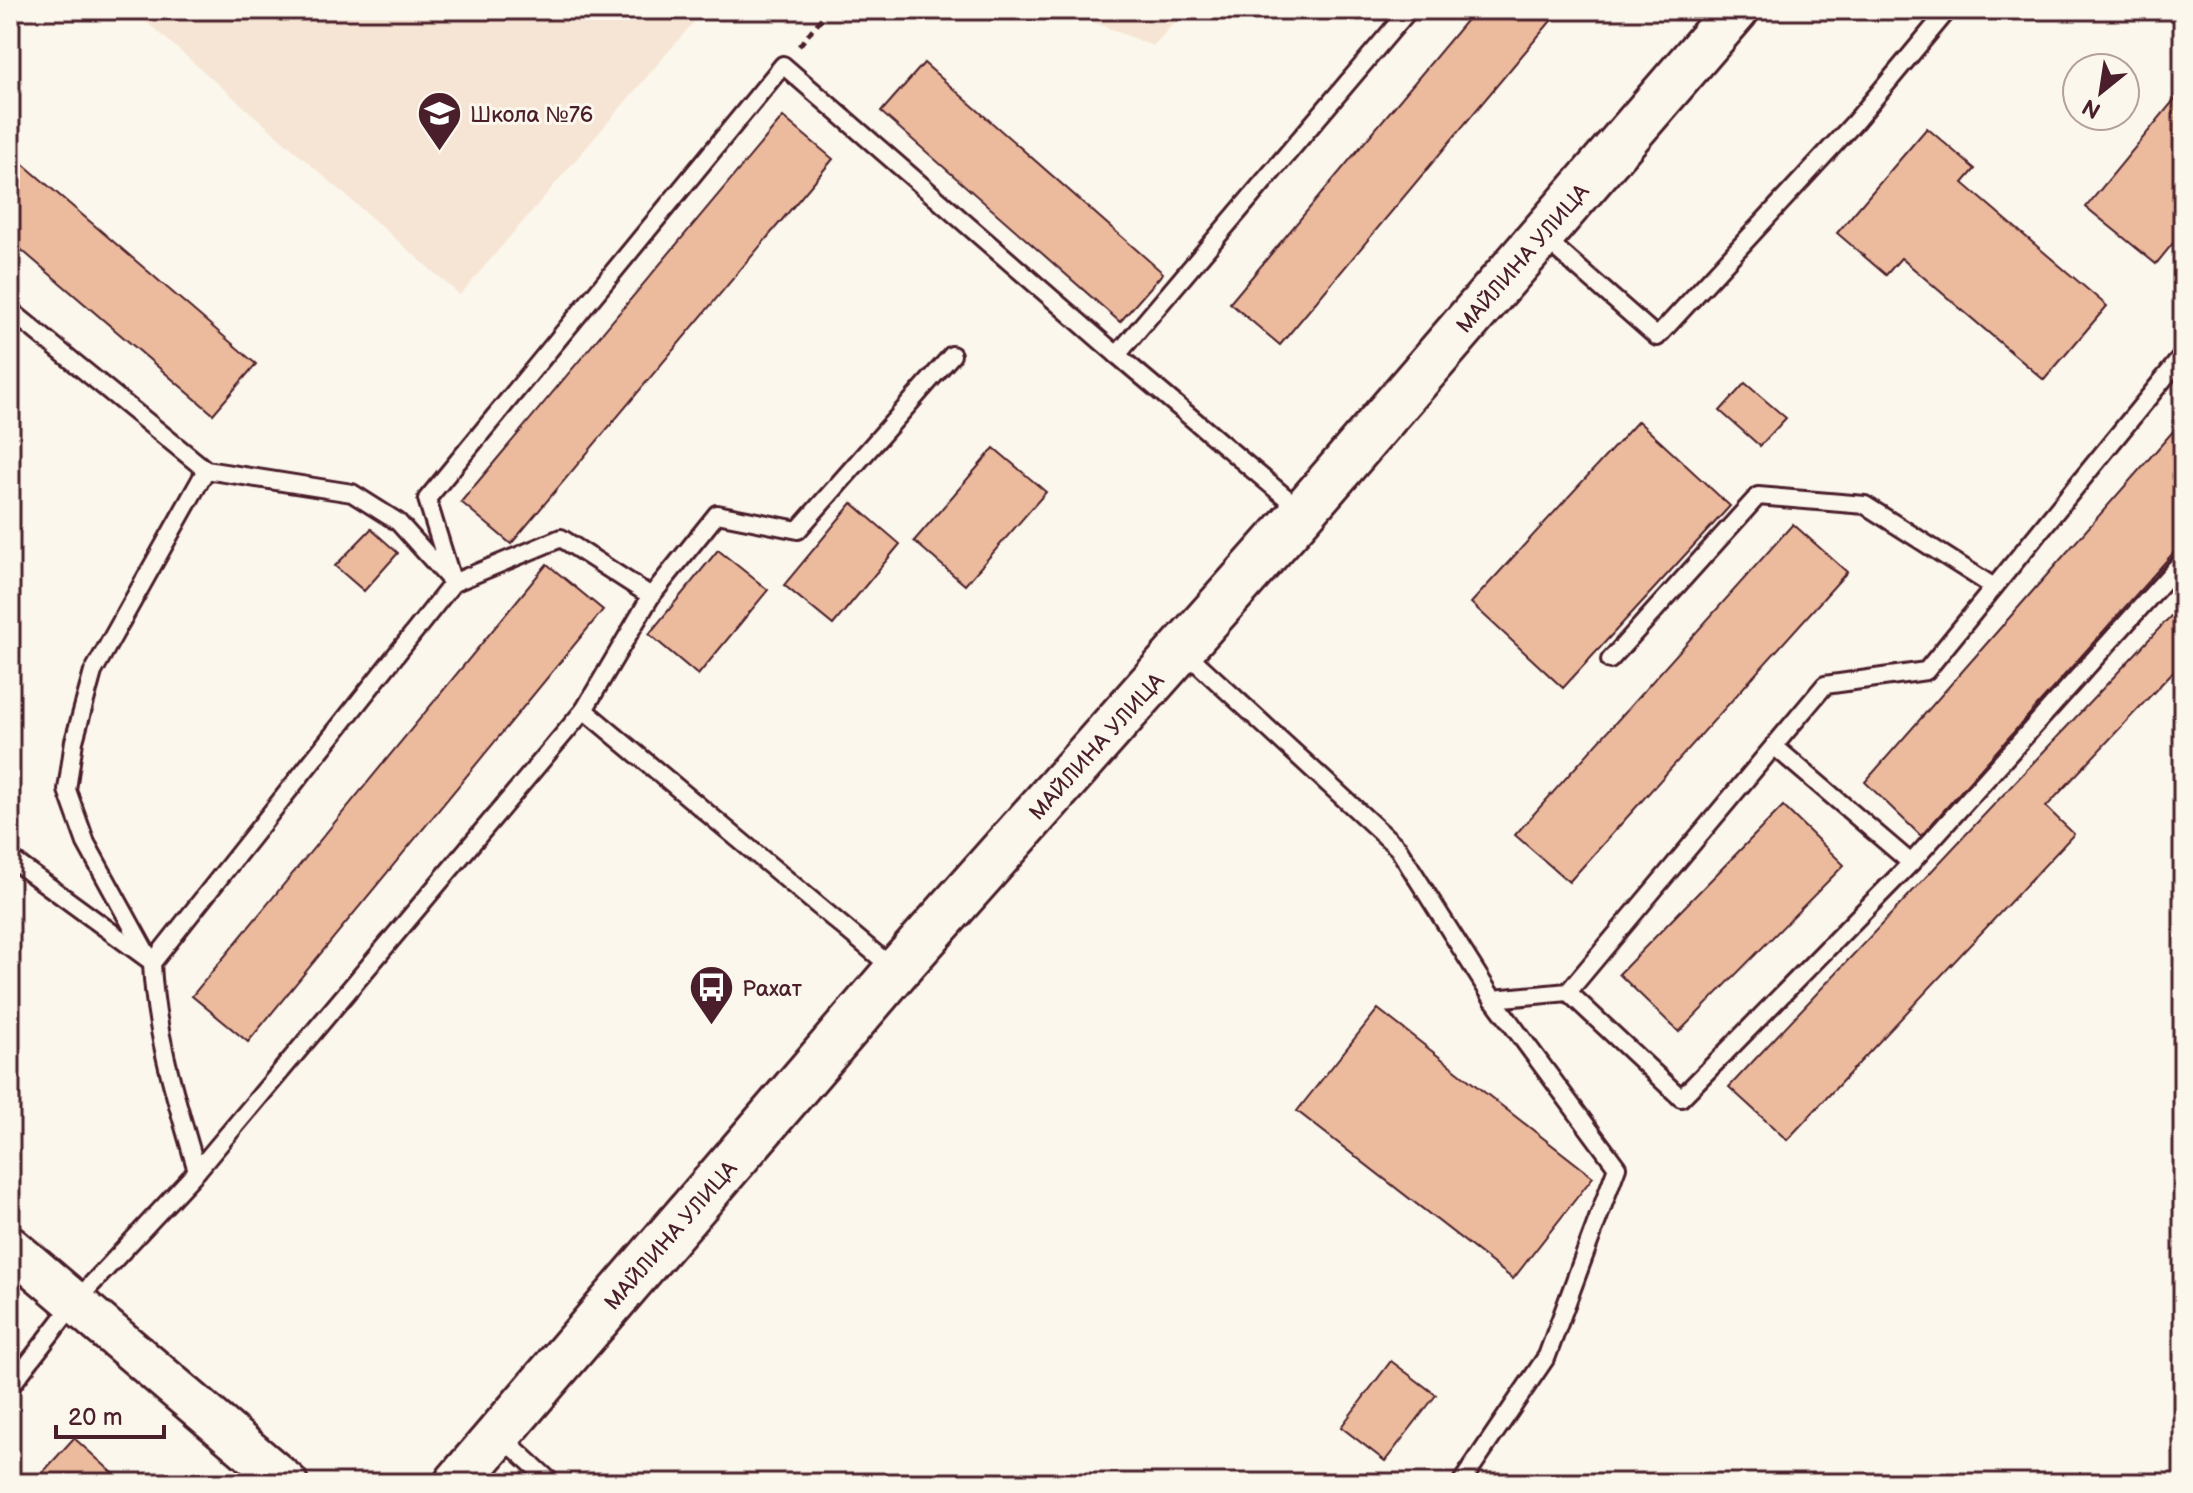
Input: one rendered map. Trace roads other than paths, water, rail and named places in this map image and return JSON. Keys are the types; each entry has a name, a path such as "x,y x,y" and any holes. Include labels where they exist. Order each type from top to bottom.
{"main road":[{"name":"МАЙЛИНА УЛИЦА","path":"457,1483 896,971 1303,512 1736,10"}],"street":[{"path":"10,1247 287,1483"}],"lane":[{"path":"1117,355 1409,10"},
{"path":"1542,235 1657,337 1854,123 1948,10"},
{"path":"453,583 427,499 783,65 1303,512"},
{"path":"10,310 206,470 352,493 398,522 453,583"},
{"path":"10,1387 76,1301 197,1171 584,710 651,596 717,514 798,530 952,355"},
{"path":"1493,999 1568,992 1825,685 1926,671 2183,355"},
{"path":"197,1171 161,1045 153,996 152,963 86,843 67,790 74,741 93,672 206,470"},
{"path":"1610,660 1758,496 1865,505 1994,587"},
{"path":"152,963 453,583 561,538 651,596"},
{"path":"1568,992 1681,1098 1911,863 2183,560"},
{"path":"1182,649 1398,848 1493,999 1617,1167 1547,1356 1461,1483"},
{"path":"584,710 896,971"},
{"path":"1774,746 1911,863"},
{"path":"10,858 152,963"},
{"path":"499,1434 552,1483"}],"place":[{"name":"Школа №76","path":"439,153"},
{"name":"Рахат","path":"711,1027"}]}
